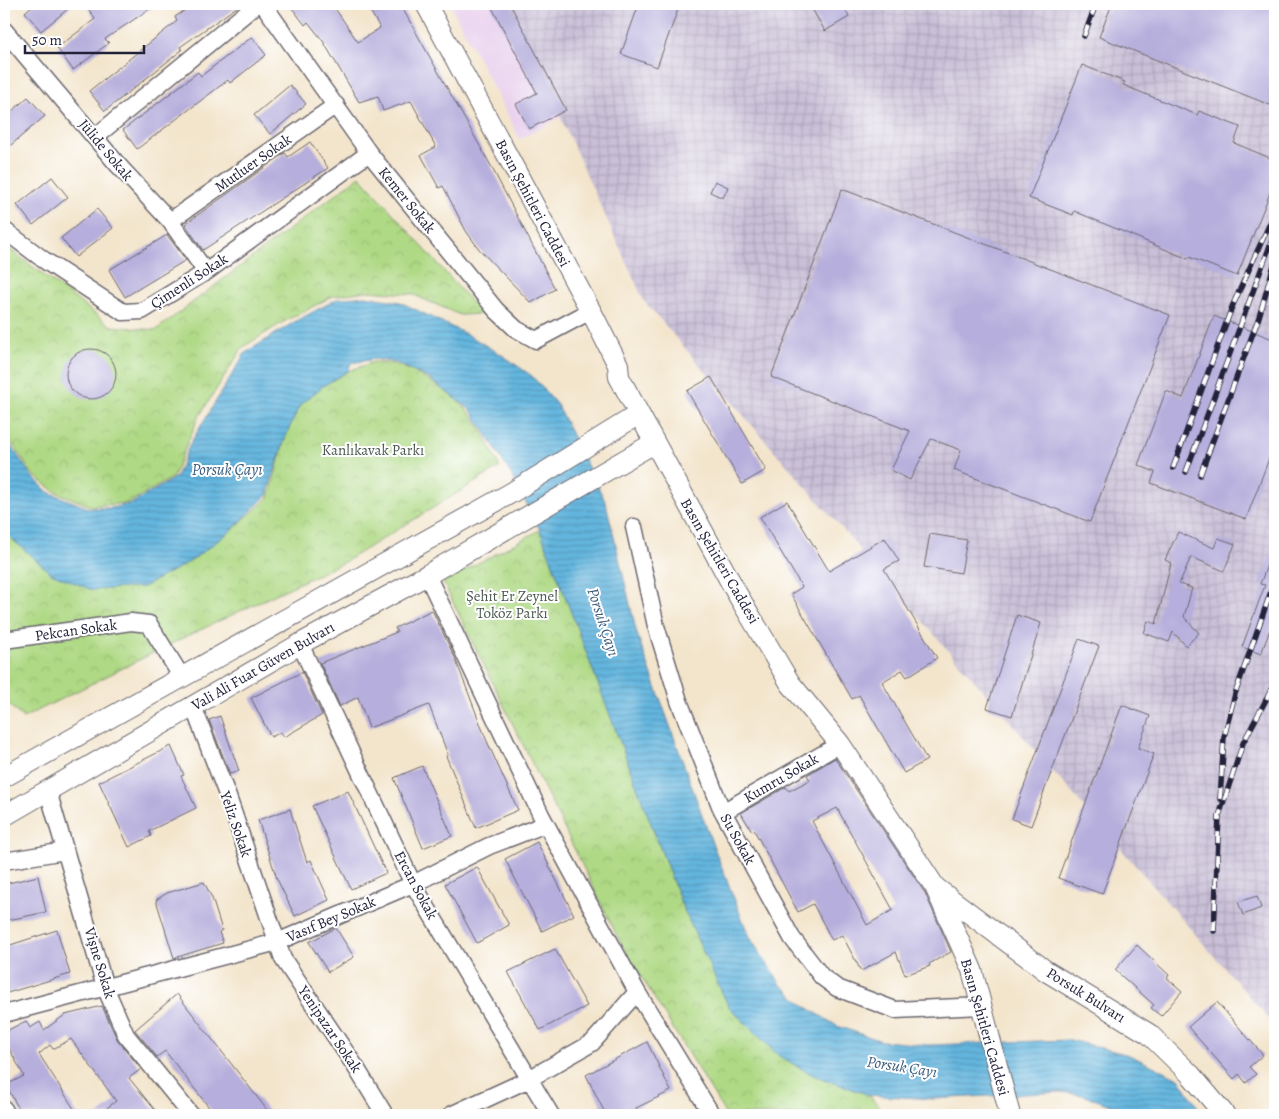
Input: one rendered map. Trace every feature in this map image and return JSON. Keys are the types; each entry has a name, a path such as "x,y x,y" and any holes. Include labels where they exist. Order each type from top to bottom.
{"main road":[{"name":"Basın Şehitleri Caddesi","path":"426,4 618,365 619,377 736,592 790,683 840,744 935,887 972,970 1010,1115"},
{"path":"550,234 553,260 609,370 619,377"},
{"name":"Vali Ali Fuat Güven Bulvarı","path":"4,777 181,676 511,493 639,414"},
{"name":"Vali Ali Fuat Güven Bulvarı","path":"4,816 300,644 427,575 654,443"},
{"name":"Porsuk Bulvarı","path":"935,887 1046,971 1150,1034 1190,1074 1225,1115"}],"street":[{"path":"95,137 257,4"},
{"name":"Kemer Sokak","path":"264,4 369,153 496,310 516,329 536,340 581,316"},
{"name":"Jülide Sokak","path":"4,30 144,195 170,221 206,272"},
{"name":"Mutluer Sokak","path":"170,221 336,105"},
{"name":"Çimenli Sokak","path":"4,230 44,260 123,312 142,311 206,272 369,153"},
{"name":"Su Sokak","path":"634,527 662,645 679,701 723,812 792,938 822,977 837,988 895,1010 982,1006"},
{"path":"427,575 546,824 638,992 712,1115"},
{"name":"Pekcan Sokak","path":"4,640 131,622 149,624 181,676"},
{"name":"Ercan Sokak","path":"300,644 412,884 551,1115"},
{"name":"Yeliz Sokak","path":"193,706 228,797 277,942"},
{"name":"Kumru Sokak","path":"723,812 840,744"},
{"name":"Vişne Sokak","path":"48,791 106,987 126,1035 191,1115"},
{"name":"Vasıf Bey Sokak","path":"4,1014 277,942 412,884 489,846 546,824"},
{"path":"4,861 65,851"},
{"name":"Yenipazar Sokak","path":"277,942 283,959 355,1066 385,1115"},
{"path":"451,1115 529,1079 592,1043 638,992"},
{"path":"4,1109 7,1115"}],"shaded area":[{"path":"450,4 668,4 644,73 520,139"},
{"path":"509,4 1275,4 1275,1026 644,301"}],"green space":[{"path":"360,176 482,314 460,315 412,294 366,291 333,296 285,321 243,347 198,418 173,477 129,503 90,506 56,492 32,474 4,431 4,245 111,326 156,330"},
{"name":"Kanlıkavak Parkı","path":"374,362 394,364 405,368 456,400 470,413 479,426 500,467 346,561 181,639 23,718 4,700 4,532 51,573 143,587 189,562 232,530 269,497 286,435 300,405 323,386 348,371"},
{"name":"Şehit Er Zeynel Toköz Parkı","path":"540,530 681,903 729,1007 779,1056 813,1075 869,1095 885,1114 726,1115 620,942 443,582"}],"water":[{"name":"Porsuk Çayı","path":"365,296 400,302 468,335 532,376 557,405 606,503 637,634 711,840 749,936 781,985 805,1006 837,1026 882,1041 928,1045 1070,1040 1129,1055 1179,1078 1203,1115 1124,1115 1110,1105 1083,1095 1061,1092 933,1099 869,1095 813,1075 779,1056 729,1007 681,903 540,530 511,474 471,410 428,378 397,363 375,359 351,363 348,371 323,386 300,405 286,435 267,495 232,530 189,562 143,587 92,590 51,573 4,532 4,436 31,475 48,492 88,508 110,508 131,504 176,477 190,444 245,353 296,321 337,299"}],"building":[{"path":"34,4 74,4 41,31 25,12"},
{"path":"85,4 157,4 105,39 109,43 73,70 57,48 95,19"},
{"path":"194,4 241,4 180,47 182,50 105,111 89,91 177,21 175,17"},
{"path":"289,4 332,4 358,42 380,28 366,4 400,4 490,164 555,289 531,303 479,249 466,231 443,186 439,188 421,155 436,147 411,101 383,111 378,96 359,102 323,41 308,22 305,25"},
{"path":"490,4 510,4 566,110 529,129 516,104 537,93"},
{"path":"639,4 680,4 657,67 621,54"},
{"path":"821,4 842,4 849,17 825,31 812,9"},
{"path":"1112,4 1275,4 1275,107 1099,37"},
{"path":"252,37 266,55 230,83 228,80 137,149 123,130 198,72 201,76"},
{"path":"1082,65 1125,82 1123,85 1197,115 1199,111 1240,127 1234,143 1275,160 1275,180 1237,276 1189,257 1188,259 1074,211 1073,215 1029,198"},
{"path":"290,85 306,104 270,134 254,115"},
{"path":"28,97 45,116 4,151 4,118"},
{"path":"310,142 328,168 203,250 185,224 285,153 288,157"},
{"path":"52,177 68,197 33,225 17,205"},
{"path":"715,181 728,187 723,198 710,192"},
{"path":"842,189 1170,315 1090,522 954,470 961,450 931,439 910,480 891,470 910,431 771,377"},
{"path":"97,209 113,228 76,257 61,238"},
{"path":"167,235 186,260 125,297 109,270"},
{"path":"1214,316 1275,340 1275,443 1246,519 1151,483 1155,472 1138,465 1166,391 1183,398"},
{"path":"91,349 101,351 109,356 114,364 116,374 114,384 109,392 101,397 91,399 81,397 73,392 68,384 66,374 68,364 73,356 81,351"},
{"path":"711,377 766,470 742,484 687,391"},
{"path":"787,501 829,571 885,538 899,561 884,569 937,658 907,677 902,670 882,682 927,760 904,773 859,695 852,699 791,594 802,587 760,517"},
{"path":"1178,532 1214,548 1218,538 1235,544 1224,571 1191,557 1179,584 1192,588 1184,617 1199,633 1186,646 1173,632 1169,642 1144,633 1148,621 1156,624 1171,563 1165,560"},
{"path":"930,534 967,540 961,573 924,567"},
{"path":"1274,547 1275,616 1261,654 1242,647 1265,585 1260,584"},
{"path":"432,610 455,658 486,739 518,810 476,828 446,756 448,755 429,705 369,728 358,697 340,706 320,663 397,632 395,628"},
{"path":"1017,615 1041,623 1012,716 987,708"},
{"path":"1079,639 1099,646 1031,826 1012,819"},
{"path":"302,672 322,715 284,737 281,732 271,737 251,698"},
{"path":"1122,705 1150,716 1138,748 1154,754 1102,894 1058,878"},
{"path":"220,716 239,771 230,774 209,720"},
{"path":"171,746 184,775 181,776 196,808 149,831 151,836 129,847 99,782"},
{"path":"835,758 925,893 951,952 929,964 930,966 905,975 896,952 861,971 842,935 832,940 813,904 798,912 754,830 752,831 741,813 786,787 789,791 810,780 807,775","holes":["837,808 893,910 867,925 812,821"]},
{"path":"422,766 452,836 423,848 394,778"},
{"path":"348,791 386,873 351,889 312,806"},
{"path":"290,809 307,862 311,860 329,900 295,916 277,879 258,820"},
{"path":"537,842 574,915 542,931 505,859"},
{"path":"477,867 509,925 477,943 445,884"},
{"path":"38,876 46,912 4,921 4,884"},
{"path":"204,882 212,898 222,930 219,932 223,943 174,958 156,900 167,893"},
{"path":"1257,896 1261,908 1243,915 1238,902"},
{"path":"336,928 354,957 328,972 309,942"},
{"path":"57,930 70,974 4,994 4,947"},
{"path":"1137,945 1169,975 1167,978 1182,991 1161,1016 1151,1008 1154,1005 1115,970"},
{"path":"555,949 587,1006 540,1030 508,972"},
{"path":"177,994 271,1115 215,1115 165,1051 157,1057 135,1030"},
{"path":"1217,1002 1263,1055 1249,1067 1256,1074 1246,1083 1239,1074 1234,1079 1188,1027"},
{"path":"102,1006 117,1039 141,1069 129,1078 159,1115 98,1115 116,1101 71,1039 53,1049 50,1045 39,1054 78,1115 22,1115 6,1085 24,1076 4,1039 4,1032 26,1021 30,1028 40,1022 44,1030 65,1015"},
{"path":"647,1042 671,1091 636,1108 637,1111 628,1115 606,1115 586,1075"}],"railway":[{"path":"1084,36 1096,4"},
{"path":"1173,468 1232,307 1275,212"},
{"path":"1186,472 1275,232"},
{"path":"1200,475 1259,317 1275,261"},
{"path":"1220,799 1224,737 1235,694 1275,580"},
{"path":"1214,931 1219,816 1243,743 1275,683"}]}
